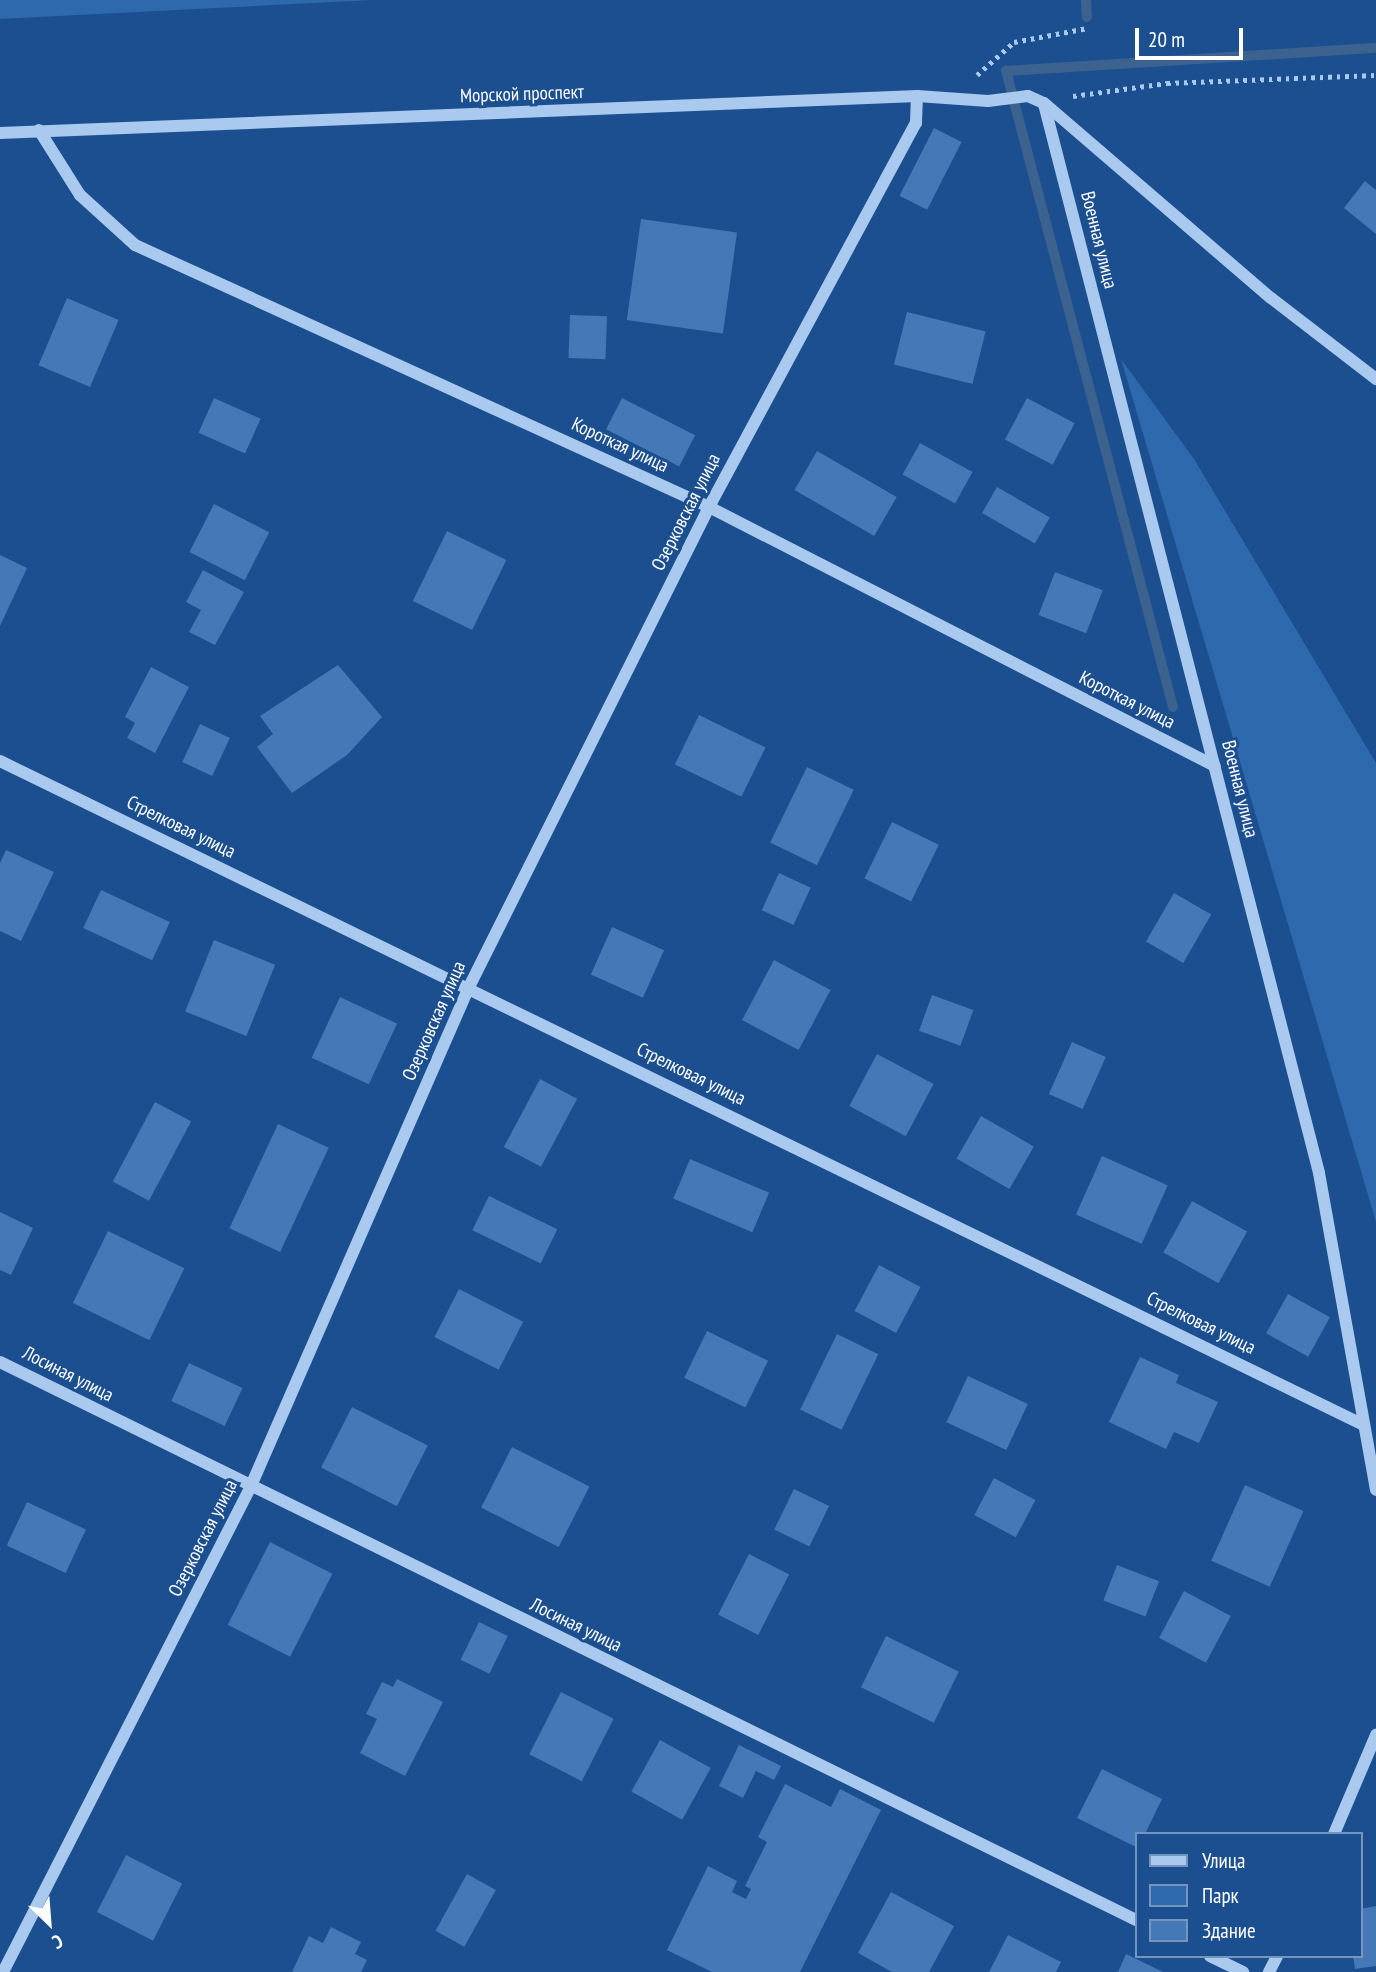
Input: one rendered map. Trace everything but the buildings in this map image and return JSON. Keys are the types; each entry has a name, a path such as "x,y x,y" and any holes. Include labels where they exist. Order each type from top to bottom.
{"street":[{"name":"Морской проспект","path":"0,133 810,104 917,96 988,101 1028,96 1044,103 1271,298 1376,379"},
{"name":"Озерковская улица","path":"5,1969 250,1488 469,987 709,508 916,123 917,96"},
{"name":"Военная улица","path":"1044,103 1319,1173 1376,1490"},
{"name":"Короткая улица","path":"39,130 80,195 135,245 709,508 1215,766"},
{"name":"Стрелковая улица","path":"0,761 1364,1425"},
{"name":"Лосиная улица","path":"0,1362 250,1488 1134,1919"},
{"path":"1335,1832 1376,1735"},
{"path":"1214,1958 1243,1972"}],"path":[{"path":"950,99 1014,42 1088,29"},
{"path":"1044,103 1088,92 1167,83 1376,75"}],"green space":[{"path":"0,0 373,0 0,19"},
{"path":"1121,359 1194,459 1376,763 1376,1222"}],"waterway":[{"path":"1086,0 1087,17"},
{"path":"1173,707 1006,71 1376,48"}]}
